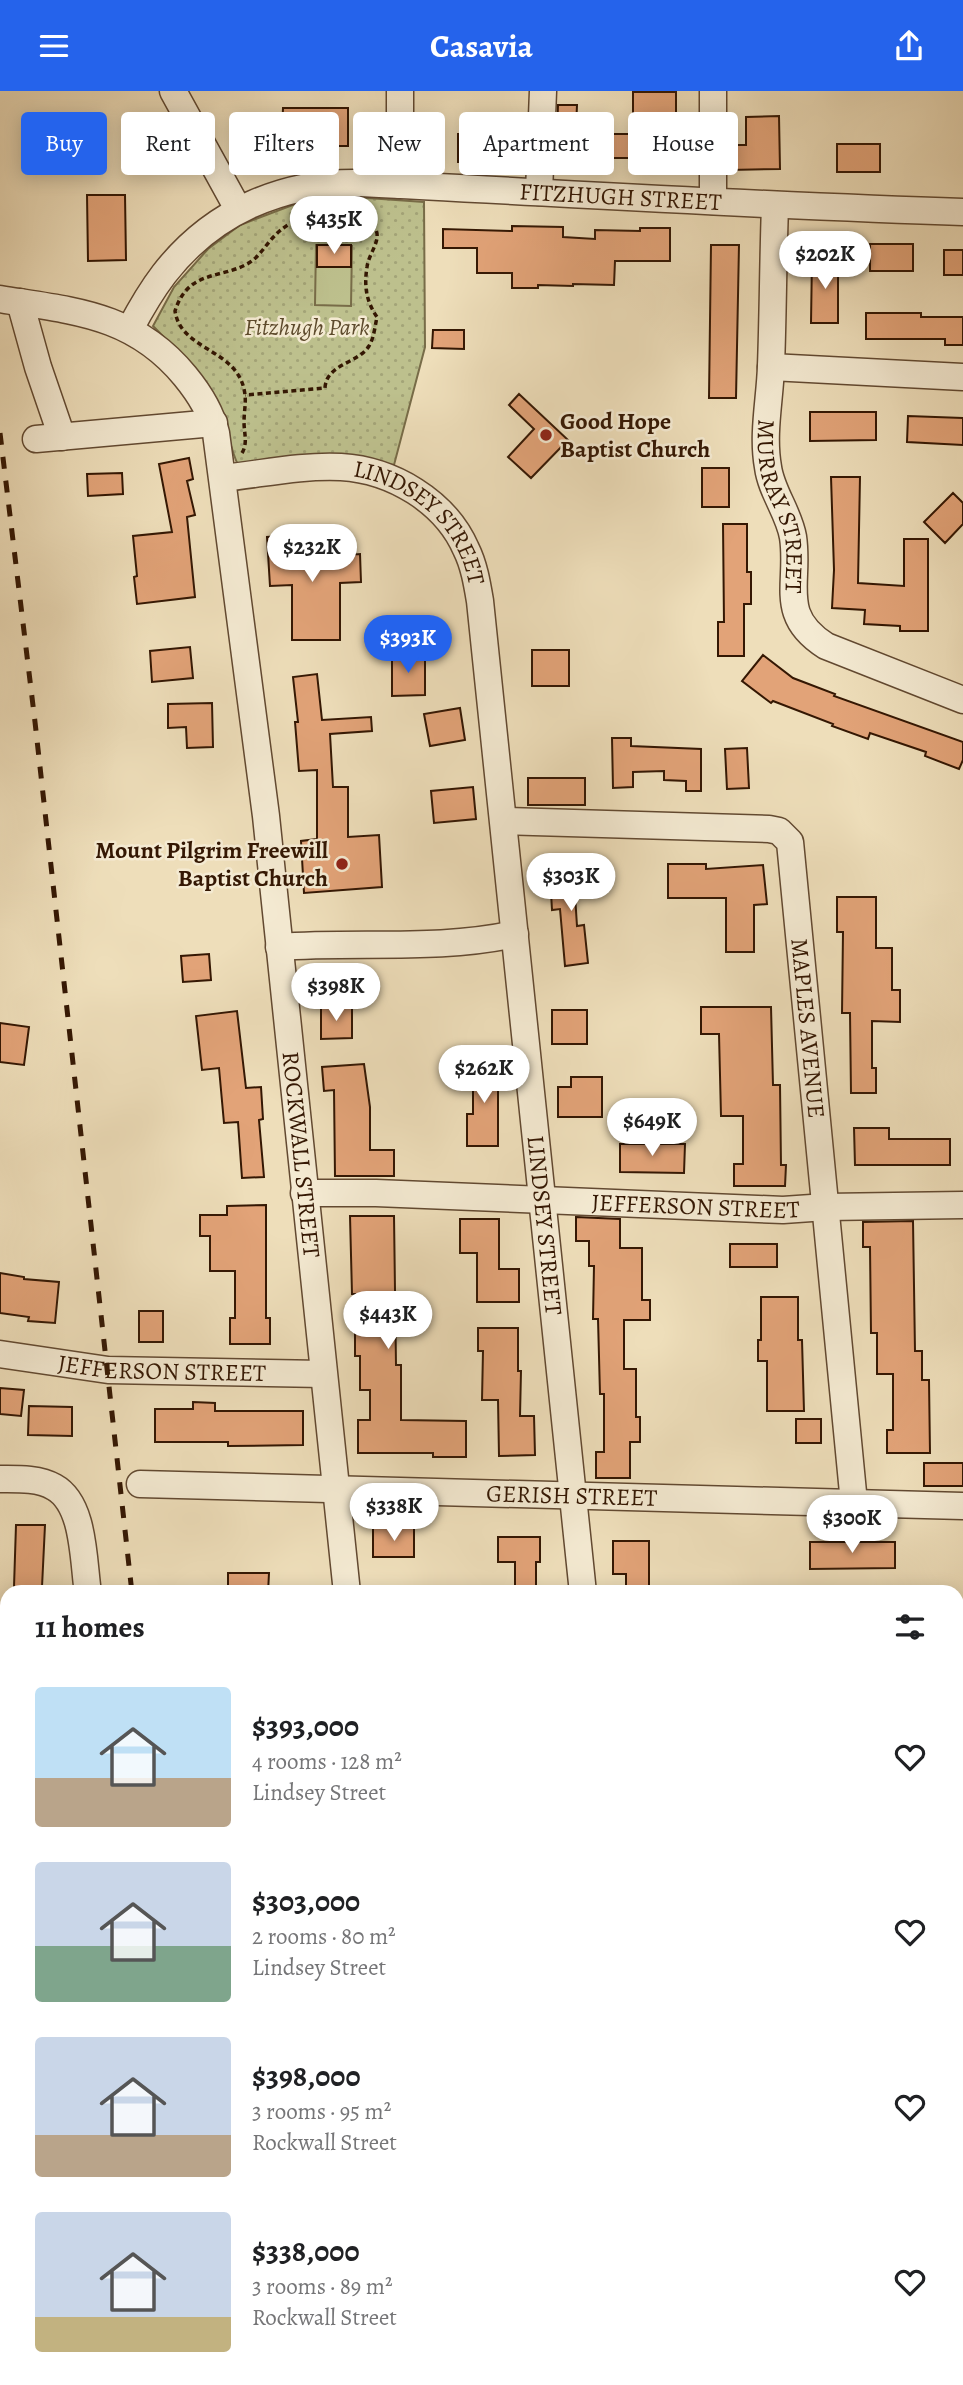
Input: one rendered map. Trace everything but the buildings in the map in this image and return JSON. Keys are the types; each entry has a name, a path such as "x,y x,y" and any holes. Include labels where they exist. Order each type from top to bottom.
{"street":[{"path":"173,91 238,209"},
{"path":"400,91 400,185"},
{"path":"539,192 542,91"},
{"path":"713,91 713,201"},
{"name":"FITZHUGH STREET","path":"130,329 149,295 172,265 205,232 238,209 280,193 313,185 346,182 775,206 963,212"},
{"name":"MURRAY STREET","path":"775,206 766,450 768,468 793,534 794,605 801,624 812,637 826,646 963,701"},
{"path":"10,300 38,367 49,438 214,423"},
{"name":"ROCKWALL STREET","path":"10,300 88,314 130,329 173,361 199,395 214,423 266,816 346,1585"},
{"path":"771,367 963,377"},
{"name":"LINDSEY STREET","path":"223,478 321,468 356,469 403,484 433,505 453,526 466,548 478,588 582,1585"},
{"name":"MAPLES AVENUE","path":"504,821 769,829 779,831 790,842 854,1503"},
{"path":"279,947 329,943 420,944 515,935"},
{"name":"JEFFERSON STREET","path":"304,1193 376,1193 783,1210 963,1205"},
{"name":"JEFFERSON STREET","path":"0,1355 108,1370 323,1374"},
{"path":"0,1479 24,1480 53,1486 69,1499 77,1515 87,1585"},
{"name":"GERISH STREET","path":"140,1484 963,1506"}],"path":[{"path":"338,214 370,222 376,229 378,238 367,266 366,295 368,305 377,317 369,347 331,373 325,382 325,389 245,395 238,375 227,360 194,341 178,323 175,311 183,295 205,278 249,264 281,229 300,217 338,214"}],"green space":[{"name":"Fitzhugh Park","path":"339,196 424,202 425,347 394,465 359,461 238,465 221,413 209,390 153,326 174,287 208,249 240,225 298,203"},
{"path":"316,245 352,246 351,306 315,305"}],"railway":[{"path":"0,433 131,1585"}],"place":[{"name":"Good Hope Baptist Church","path":"546,435"},
{"name":"Mount Pilgrim Freewill Baptist Church","path":"342,864"}]}
